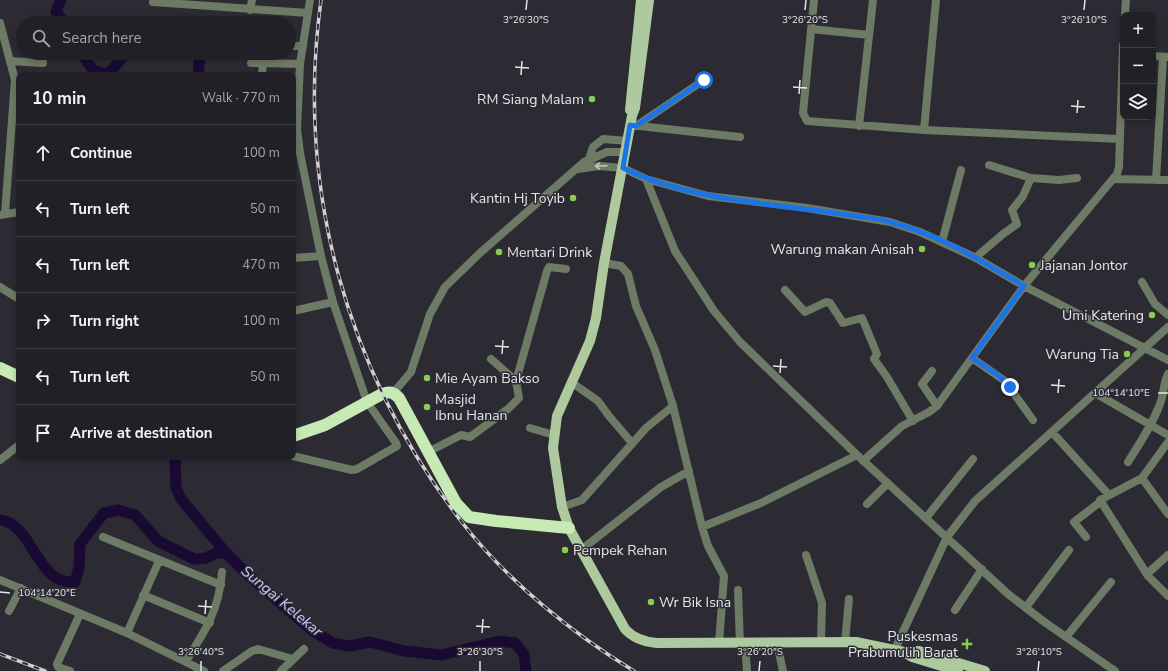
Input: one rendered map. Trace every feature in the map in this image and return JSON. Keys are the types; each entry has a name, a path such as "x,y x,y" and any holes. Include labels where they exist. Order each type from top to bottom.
{"highway":[{"path":"0,368 16,376"},
{"path":"296,435 325,425 389,391 394,392 399,398 461,510 469,516 496,521 570,528"}],"main road":[{"path":"633,122 629,108 641,0"},
{"path":"649,0 638,92 604,263 596,318 590,341 557,416 554,435 556,479 562,507 581,550 625,629 630,634 649,643 777,644 846,642 870,644 899,650 918,651 985,671"},
{"path":"899,650 912,657 958,671"}],"street":[{"path":"250,10 252,0"},
{"path":"296,457 352,470 396,447 396,443 367,402 333,302 296,154 300,64 310,0"},
{"path":"814,0 803,113 804,118 811,123 1119,139"},
{"path":"859,126 873,0"},
{"path":"924,130 936,0"},
{"path":"1125,12 1126,0"},
{"path":"153,2 203,3 250,10 308,13"},
{"path":"0,22 15,80 2,215 16,213"},
{"path":"811,29 869,35"},
{"path":"296,46 303,46"},
{"path":"1156,56 1166,57 1156,180"},
{"path":"10,61 43,63"},
{"path":"251,63 300,64"},
{"path":"262,72 263,63"},
{"path":"633,122 704,80"},
{"path":"702,527 761,503 860,458 902,426 929,412 937,406 1024,286 1113,179 1119,167 1122,84"},
{"path":"633,122 740,137"},
{"path":"589,159 593,147 603,139 628,141"},
{"path":"394,392 411,372 430,314 445,287 486,248 589,159 607,152 626,152"},
{"path":"989,165 1031,178 1059,180 1077,178"},
{"path":"578,169 600,166 623,168 646,179 708,196 807,208 890,222 920,232 976,258 1024,286 1168,360"},
{"path":"942,242 961,170"},
{"path":"976,258 1003,234 1017,224 1012,210 1023,196 1031,178"},
{"path":"646,179 675,251 714,311 740,342 860,458 982,569 1026,607 1114,671"},
{"path":"1113,179 1168,180"},
{"path":"296,258 321,256"},
{"path":"604,263 621,266 628,274 636,306 654,350 673,406 702,527 708,546 724,576 719,643"},
{"path":"428,452 461,435 470,437 508,409 519,398 516,381 548,267 566,269"},
{"path":"1142,282 1155,304 1168,315"},
{"path":"0,287 16,297"},
{"path":"785,290 805,312 826,302 830,303 843,324 862,318 877,354 874,359 887,377 913,421"},
{"path":"296,308 333,302"},
{"path":"899,650 947,537 974,501 1168,327"},
{"path":"972,358 1005,381 1033,420"},
{"path":"491,359 516,381"},
{"path":"932,371 922,384 937,406"},
{"path":"1128,462 1151,426 1161,403 1163,384 1168,374"},
{"path":"571,382 598,401 632,443"},
{"path":"1095,393 1168,436"},
{"path":"562,507 582,500 646,428 673,406"},
{"path":"530,428 554,435"},
{"path":"1052,432 1109,495"},
{"path":"0,460 16,447"},
{"path":"1086,537 1074,522 1102,499 1142,478 1166,448"},
{"path":"926,518 973,459"},
{"path":"581,550 661,487 689,471"},
{"path":"1142,478 1168,514"},
{"path":"866,504 888,483"},
{"path":"1100,502 1147,574 1168,596"},
{"path":"103,538 221,585"},
{"path":"1026,607 1069,550"},
{"path":"806,555 822,603 822,642"},
{"path":"1147,574 1168,555"},
{"path":"127,633 159,561"},
{"path":"955,610 982,569"},
{"path":"186,661 210,623 221,585 222,572"},
{"path":"0,580 127,633 204,671"},
{"path":"1066,637 1111,582"},
{"path":"9,611 21,588"},
{"path":"738,590 742,644 747,671"},
{"path":"144,595 210,623"},
{"path":"846,642 849,599"},
{"path":"70,671 58,667 57,664 80,614"},
{"path":"777,644 783,671"},
{"path":"223,671 252,651 258,649 293,659"},
{"path":"281,671 304,649"}],"waterway":[{"name":"Sungai Kelekar","path":"59,16 56,12 61,0"},
{"name":"Sungai Kelekar","path":"86,60 93,70 99,72"},
{"name":"Sungai Kelekar","path":"110,72 120,60"},
{"name":"Sungai Kelekar","path":"198,72 199,60"},
{"name":"Sungai Kelekar","path":"175,460 176,488 181,499 226,553 247,574 313,631 333,643 349,646 370,642 404,651 441,655 500,641 515,643 524,654 526,671"},
{"path":"0,520 12,524 21,532 43,565 51,574 62,580 75,582 79,567 80,544 104,513 118,510 135,515 158,541 194,559 206,558 216,553 226,553"}],"railway":[{"path":"321,0 315,71 316,141 324,209 339,277 360,342 389,406 423,467 464,525 481,546 521,586 565,623 634,671"},
{"path":"0,654 45,671"}],"place":[{"name":"RM Siang Malam","path":"592,99"},
{"name":"Kantin Hj Toyib","path":"573,198"},
{"name":"Warung makan Anisah","path":"922,249"},
{"name":"Mentari Drink","path":"499,252"},
{"name":"Jajanan Jontor","path":"1032,265"},
{"name":"Umi Katering","path":"1152,315"},
{"name":"Warung Tia","path":"1127,354"},
{"name":"Mie Ayam Bakso","path":"427,378"},
{"name":"Masjid Ibnu Hanan","path":"427,407"},
{"name":"Pempek Rehan","path":"565,550"},
{"name":"Wr Bik Isna","path":"651,602"},
{"name":"Puskesmas Prabumulih Barat","path":"967,644"}],"route":[{"path":"704,80 636,126 630,125 623,168 646,179 708,196 807,208 890,222 920,232 976,258 1024,286 972,358 998,375 1010,387"}]}
